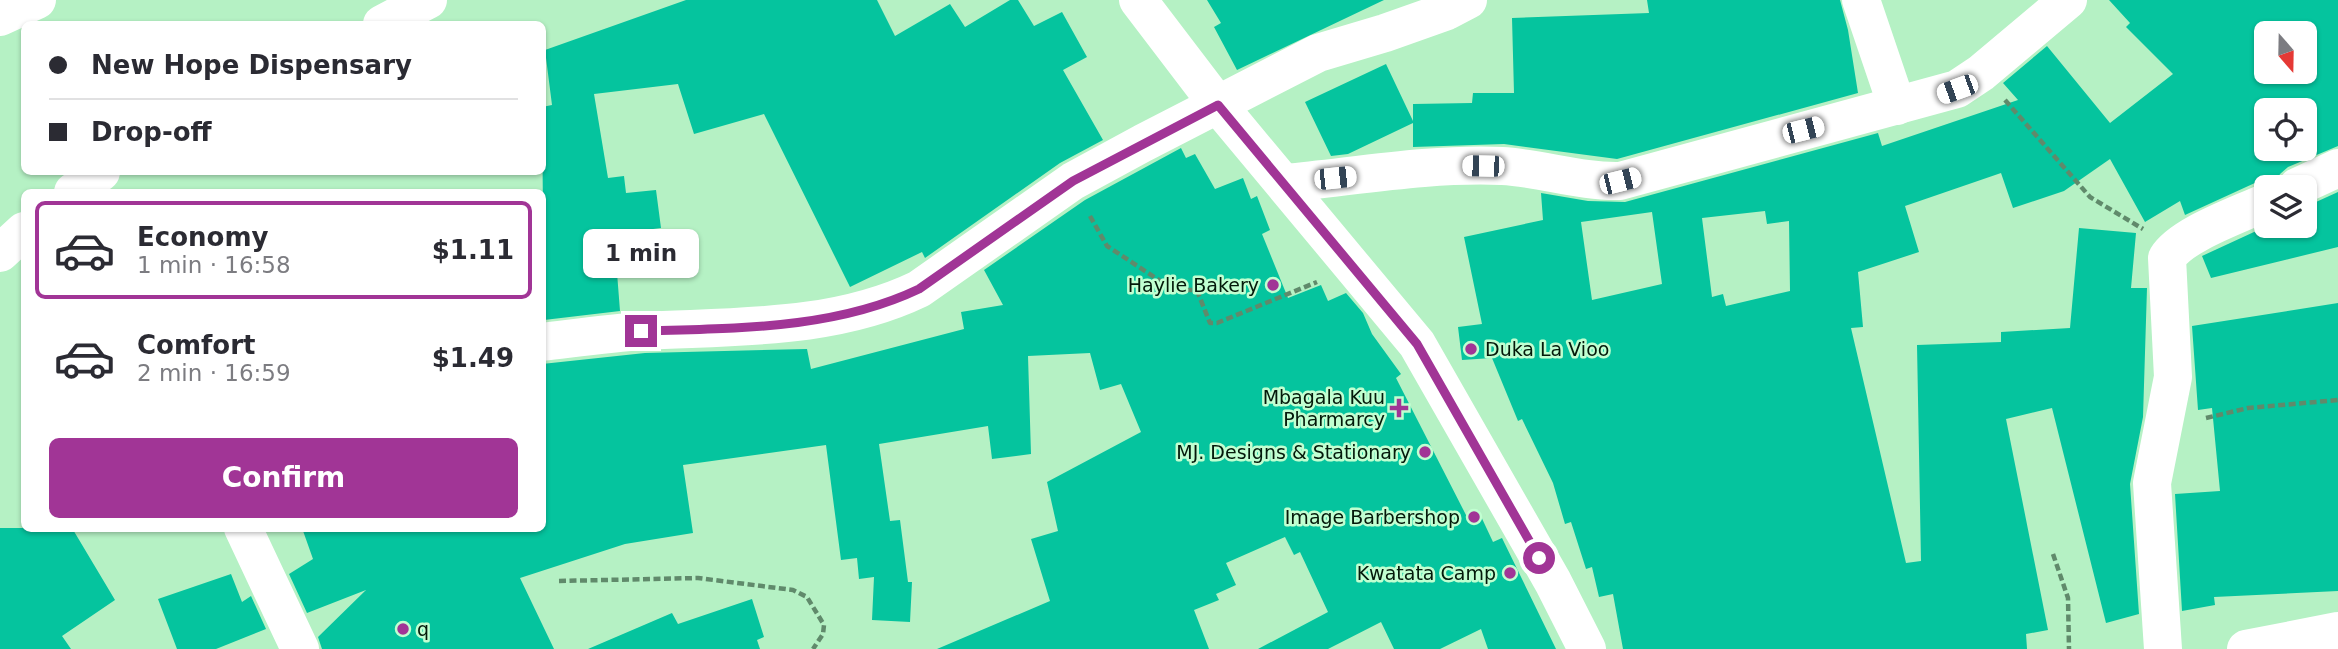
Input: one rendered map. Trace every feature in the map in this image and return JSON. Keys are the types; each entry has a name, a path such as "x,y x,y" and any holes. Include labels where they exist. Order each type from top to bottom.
{"street":[{"path":"0,17 37,0"},
{"path":"388,21 428,0"},
{"path":"1138,0 1218,105 1286,183 1417,344 1553,582 1587,649"},
{"path":"546,342 641,331 758,327 842,315 891,302 919,289 1073,181 1318,52 1385,33 1447,11 1468,0"},
{"path":"1861,0 1897,106"},
{"path":"1286,183 1460,165 1505,166 1600,181 1620,181 1957,89 1981,73 2068,0"},
{"path":"2317,178 2338,168"},
{"path":"77,189 97,175"},
{"path":"2163,649 2152,483 2165,431 2173,377 2167,258 2173,248 2254,208"},
{"path":"0,253 21,234"},
{"path":"245,532 300,649"},
{"path":"2246,649 2338,631"}],"path":[{"path":"1981,73 2090,197 2173,248"},
{"path":"1073,181 1107,246 1174,290 1194,290 1210,323 1217,323 1312,284 1352,263"},
{"path":"2165,431 2248,408 2338,400"},
{"path":"2053,554 2068,598 2069,649"},
{"path":"559,581 698,578 793,590 807,597 824,625 823,634 813,649"}],"building":[{"path":"686,0 877,0 895,36 950,4 965,27 1010,0 1018,0 1034,26 1062,12 1087,57 1063,70 1103,140 1060,163 925,258 922,252 850,287 764,114 694,134 678,84 594,94 608,178 624,176 626,193 656,190 661,228 614,234 620,311 546,320 546,189 543,189 543,175 546,175 546,106 552,105 546,50"},
{"path":"1207,0 1384,0 1237,70 1214,27 1221,23"},
{"path":"1647,0 1840,0 1848,30 1858,93 1617,159 1504,144 1413,147 1413,123 1348,154 1331,156 1305,102 1386,64 1413,121 1413,104 1472,103 1473,93 1514,93 1512,18 1649,13"},
{"path":"2109,0 2338,0 2338,146 2317,155 2317,98 2254,98 2254,161 2302,161 2288,167 2280,175 2254,175 2254,183 2185,215 2180,201 2145,222 2110,159 2064,191 2013,208 2001,173 1905,206 1919,252 1858,272 1863,327 1851,328 1906,563 1921,561 1917,345 2001,342 2001,332 2070,328 2079,228 2136,233 2131,288 2147,288 2143,417 2130,484 2139,614 2106,623 2052,408 2006,419 2048,630 2026,634 2027,649 1623,649 1613,594 1599,597 1592,567 1586,569 1571,522 1565,524 1553,483 1522,419 1518,421 1492,358 1462,360 1458,327 1482,324 1464,237 1543,220 1541,193 1588,201 1625,202 1878,133 1882,146 2018,100 2003,83 2047,46 2110,123 2173,74 2126,27 2130,23","holes":["1765,211 1767,224 1789,221 1790,291 1726,306 1723,294 1712,297 1702,218","1652,212 1662,284 1592,300 1581,222"]},
{"path":"1181,148 1186,158 1195,154 1215,189 1243,178 1251,199 1257,196 1270,230 1262,234 1288,298 1321,285 1328,301 1346,293 1363,313 1372,334 1401,374 1396,378 1466,515 1478,510 1493,542 1502,538 1556,649 1488,649 1481,629 1440,649 1394,649 1381,622 1328,649 1258,649 1328,612 1300,552 1294,555 1285,537 1226,563 1236,585 1216,594 1219,600 1194,610 1209,649 937,649 1050,601 1031,539 1058,531 1047,482 1141,432 1121,384 1100,390 1090,353 1028,356 1031,454 992,459 988,426 879,444 890,521 900,520 908,582 912,582 910,622 872,620 874,577 859,579 857,558 841,560 826,445 683,465 693,533 625,544 520,578 554,649 322,649 318,637 366,590 307,613 289,574 313,559 303,532 546,532 546,364 645,353 807,349 811,369 964,329 961,312 1003,305 984,270 1085,200"},
{"path":"2338,192 2338,247 2211,278 2202,256 2254,232 2254,238 2317,238 2317,202"},
{"path":"2338,303 2338,591 2214,597 2215,605 2182,611 2175,494 2220,491 2212,408 2198,410 2192,326"},
{"path":"0,528 21,528 21,532 74,532 115,600 62,636 71,649 0,649"},
{"path":"231,574 242,602 251,596 266,629 216,649 177,649 158,599"},
{"path":"752,599 764,637 757,640 760,649 588,649 672,613 678,624"}],"place":[{"name":"Haylie Bakery","path":"1273,285"},
{"name":"Duka La Vioo","path":"1471,349"},
{"name":"Mbagala Kuu Pharmarcy","path":"1399,408"},
{"name":"MJ. Designs & Stationary","path":"1425,452"},
{"name":"Image Barbershop","path":"1474,517"},
{"name":"Kwatata Camp","path":"1510,573"},
{"name":"q","path":"403,629"}],"route":[{"path":"641,331 758,327 842,315 891,302 919,289 1073,181 1218,105 1286,183 1417,344 1539,558"}]}
